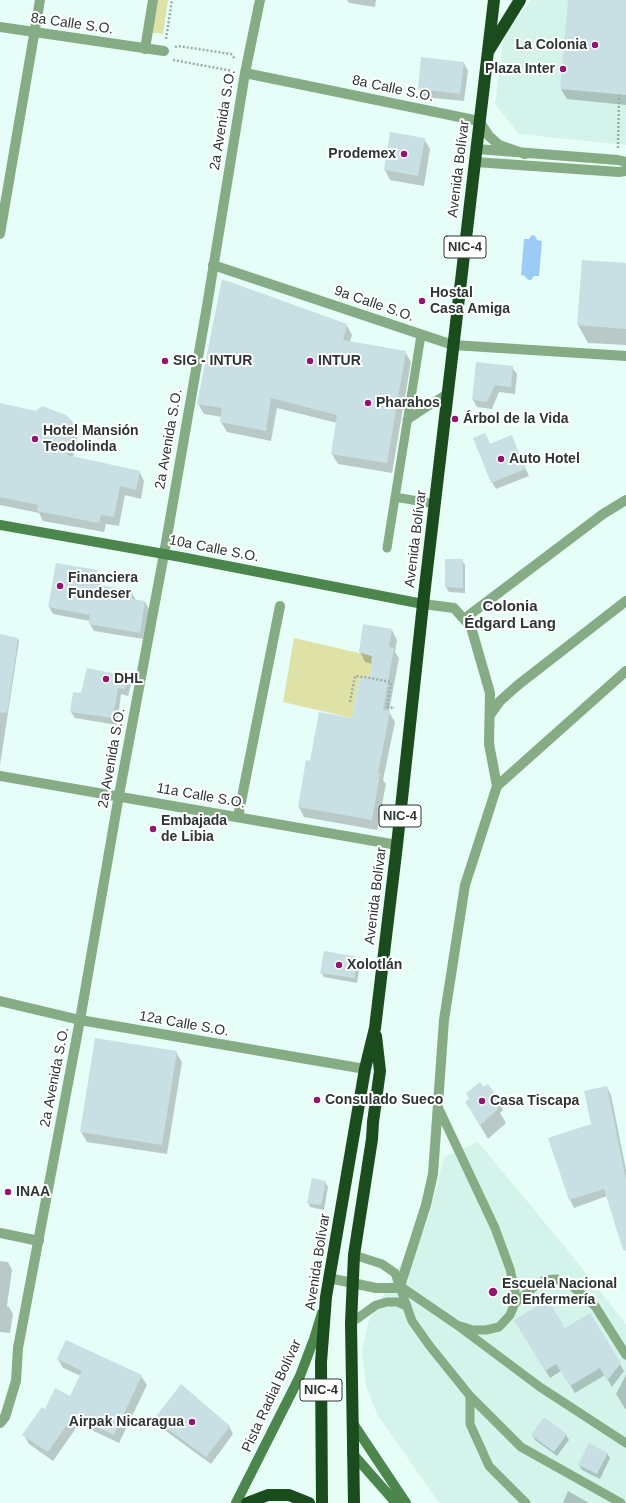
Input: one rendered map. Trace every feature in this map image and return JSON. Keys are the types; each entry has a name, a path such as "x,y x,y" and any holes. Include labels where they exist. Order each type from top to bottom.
{"highway":[{"name":"Avenida Bolívar","path":"322,1503 321,1362 326,1298 365,1069 375,1028 494,0"},
{"name":"Avenida Bolívar","path":"487,53 520,0"},
{"name":"Avenida Bolívar","path":"354,1503 351,1324 354,1255 372,1139 380,1071 375,1028"},
{"path":"365,1069 374,1076 370,1105 373,1122"},
{"path":"247,1503 268,1495 289,1495 309,1503"}],"street":[{"path":"0,234 3,206 33,32 40,0"},
{"path":"145,49 153,0"},
{"name":"2a Avenida S.O.","path":"0,1424 5,1417 16,1380 18,1348 80,1020 119,796 164,554 245,73 260,0"},
{"name":"8a Calle S.O.","path":"0,27 164,51"},
{"name":"8a Calle S.O.","path":"245,73 479,121"},
{"path":"479,121 489,136 499,145 525,154"},
{"path":"477,149 622,161"},
{"path":"475,162 619,172 626,171"},
{"name":"9a Calle S.O.","path":"213,265 454,345 626,356"},
{"path":"464,619 603,514 626,500"},
{"name":"10a Calle S.O.","path":"0,525 164,554 423,604"},
{"path":"490,715 500,701 518,685 626,601"},
{"path":"329,1278 376,1288 394,1288 400,1286 426,1205 433,1174 439,1109 444,1020 465,885 497,786 489,744 490,693 471,627 454,608 423,604"},
{"path":"238,817 280,606"},
{"path":"497,786 626,671"},
{"name":"11a Calle S.O.","path":"0,776 397,845"},
{"name":"12a Calle S.O.","path":"0,1001 80,1020 365,1069"},
{"path":"0,1233 38,1241"},
{"name":"Pista Radial Bolívar","path":"236,1503 300,1376 314,1339 326,1298"},
{"path":"352,1422 406,1503"},
{"path":"352,1453 396,1503"}],"lane":[{"path":"387,548 421,335"},
{"path":"407,420 448,393"},
{"path":"394,497 435,504"},
{"path":"439,1109 495,1228 510,1269 515,1291 515,1303 510,1315 499,1327 486,1330 472,1330 458,1326"},
{"path":"354,1255 382,1264 394,1273 412,1321 429,1345 470,1396 521,1447 621,1503"},
{"path":"515,1303 536,1285 546,1280 556,1279 571,1286 595,1306 626,1355"},
{"path":"400,1286 458,1326 540,1387 626,1443"},
{"path":"351,1324 376,1305 387,1302 397,1302 407,1306"},
{"path":"470,1396 470,1424 489,1466 526,1503"}],"path":[{"path":"164,51 172,0"},
{"path":"164,51 178,46 231,54 245,73"},
{"path":"164,51 174,60 245,73"},
{"path":"619,95 622,161"},
{"path":"350,702 355,676 370,678 391,682 387,707 395,708"}],"shaded area":[{"name":"Plaza Inter","path":"531,0 626,0 626,145 519,134 495,104 504,35"},
{"name":"Escuela Nacional de Enfermería","path":"478,1142 565,1247 626,1324 626,1503 439,1503 377,1414 366,1386 362,1352 368,1323 402,1261 427,1224 444,1157"}],"green space":[{"path":"155,0 168,0 163,34 150,32"},
{"path":"294,638 372,656 370,678 360,677 352,718 283,702"}],"water":[{"path":"532,235 535,236 537,240 542,241 539,276 534,276 531,280 529,280 525,276 521,275 524,239 529,239"}],"building":[{"name":"La Colonia","path":"568,0 626,0 626,95 560,89"},
{"path":"421,57 464,62 460,94 418,89"},
{"name":"Prodemex","path":"390,132 425,138 418,176 384,170"},
{"path":"582,260 626,263 626,329 577,325"},
{"path":"222,279 347,324 343,340 406,351 387,463 331,454 337,415 271,398 266,431 220,422 222,408 197,404"},
{"path":"476,362 513,366 511,387 495,385 487,402 472,400"},
{"name":"Hotel Mansión Teodolinda","path":"0,403 36,411 42,406 66,415 74,423 67,455 140,471 136,490 120,486 114,517 101,515 99,523 37,511 38,505 0,497"},
{"name":"Auto Hotel","path":"485,433 490,444 512,435 525,469 491,483 473,438"},
{"path":"445,559 463,559 463,588 445,587"},
{"path":"56,563 98,570 95,584 133,591 132,599 145,601 140,633 89,624 90,615 48,607"},
{"path":"363,624 392,629 389,647 394,648 383,710 390,711 378,773 380,773 372,820 298,807 306,760 310,761 319,712 352,718 360,677 370,678 372,656 359,652"},
{"path":"0,634 18,638 7,713 0,712"},
{"path":"87,668 127,676 125,689 118,688 113,718 70,712 73,692 81,693"},
{"name":"Xolotlán","path":"324,951 358,957 354,978 320,973"},
{"path":"95,1038 177,1051 162,1145 80,1132"},
{"path":"480,1082 483,1087 488,1084 496,1095 492,1099 498,1109 480,1125 465,1102 469,1099 466,1093"},
{"path":"607,1086 626,1181 626,1250 623,1250 604,1189 569,1200 548,1138 591,1124 584,1091"},
{"path":"312,1178 326,1181 321,1205 307,1203"},
{"path":"548,1300 565,1328 590,1313 621,1363 607,1381 600,1368 570,1386 556,1364 545,1371 514,1320"},
{"path":"66,1340 142,1375 114,1435 73,1416 48,1452 22,1435 42,1407 45,1409 55,1388 70,1396 82,1371 57,1359"},
{"name":"Airpak Nicaragua","path":"181,1384 230,1426 206,1457 154,1419"},
{"path":"544,1417 567,1434 554,1452 531,1435"},
{"path":"589,1443 608,1453 597,1474 578,1465"}],"place":[{"name":"La Colonia","path":"595,45"},
{"name":"Plaza Inter","path":"563,69"},
{"name":"Prodemex","path":"404,154"},
{"name":"Hostal Casa Amiga","path":"422,301"},
{"name":"SIG - INTUR","path":"165,361"},
{"name":"INTUR","path":"310,361"},
{"name":"Pharahos","path":"368,403"},
{"name":"Árbol de la Vida","path":"455,419"},
{"name":"Hotel Mansión Teodolinda","path":"35,439"},
{"name":"Auto Hotel","path":"501,459"},
{"name":"Financiera Fundeser","path":"60,586"},
{"name":"DHL","path":"106,679"},
{"name":"Embajada de Libia","path":"153,829"},
{"name":"Xolotlán","path":"339,965"},
{"name":"Consulado Sueco","path":"317,1100"},
{"name":"Casa Tiscapa","path":"482,1101"},
{"name":"INAA","path":"8,1192"},
{"name":"Escuela Nacional de Enfermería","path":"493,1292"},
{"name":"Airpak Nicaragua","path":"192,1422"}],"district":[{"name":"Colonia Édgard Lang","path":"510,616"}]}
